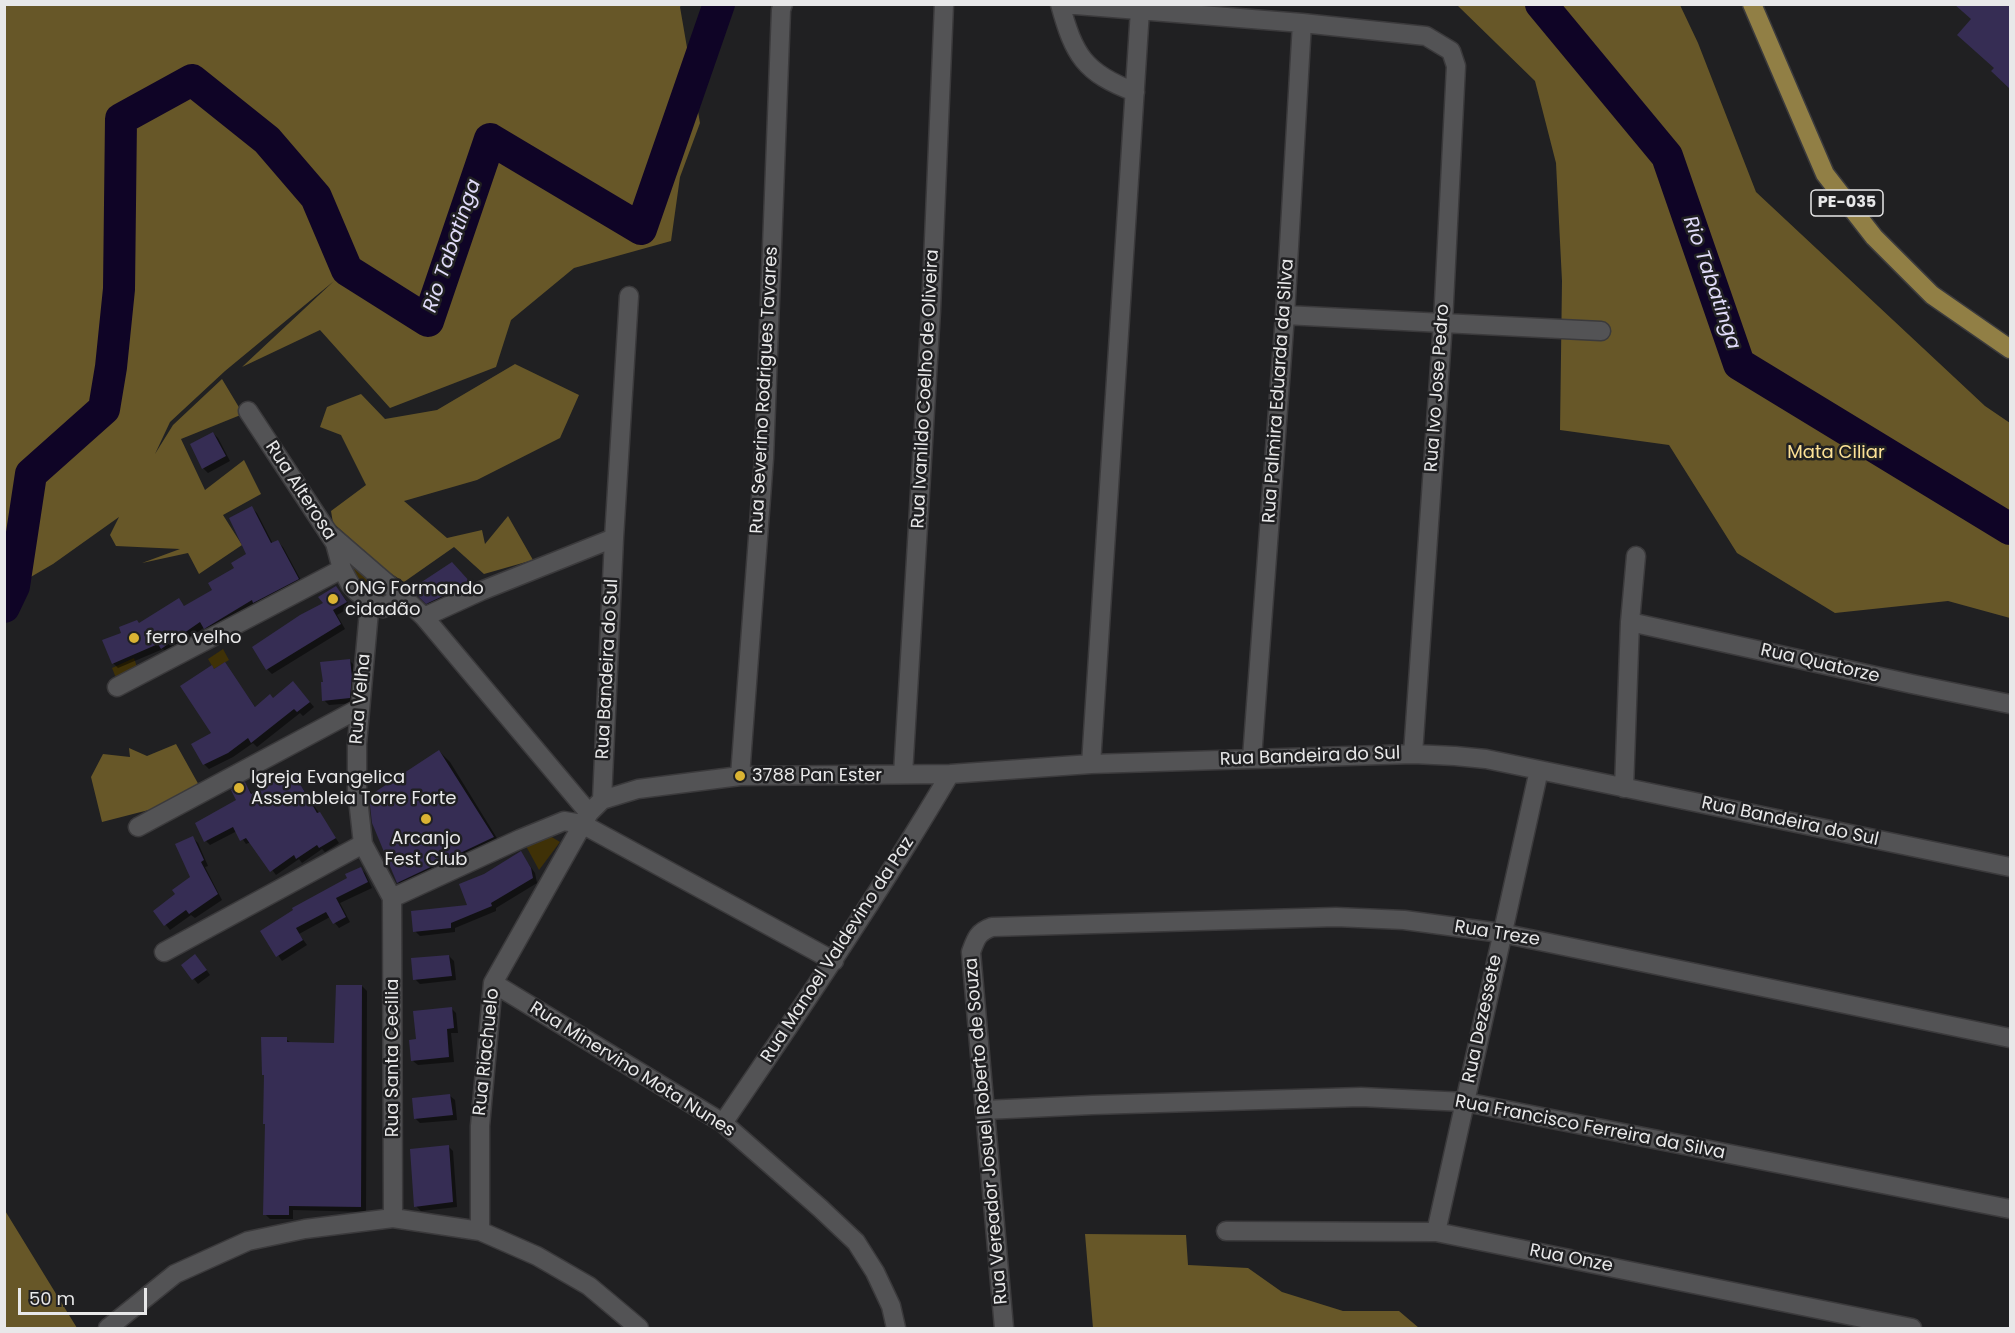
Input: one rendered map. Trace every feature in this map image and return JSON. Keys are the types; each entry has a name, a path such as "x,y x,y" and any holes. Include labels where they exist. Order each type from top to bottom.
{"main road":[{"name":"PE-035","path":"1752,4 1825,174 1874,237 1932,295 2010,349"}],"street":[{"name":"Rua Severino Rodrigues Tavares","path":"740,776 764,458 783,4"},
{"name":"Rua Ivanildo Coelho de Oliveira","path":"903,774 931,310 944,4"},
{"path":"1135,92 1110,83 1088,67 1070,39 1061,4 1302,22"},
{"path":"1091,764 1140,10"},
{"name":"Rua Ivo Jose Pedro","path":"1302,22 1426,36 1451,51 1456,66 1443,322 1413,754"},
{"name":"Rua Palmira Eduarda da Silva","path":"1252,758 1285,315 1302,22"},
{"name":"Rua Bandeira do Sul","path":"602,800 614,538 629,296"},
{"path":"1285,315 1600,331"},
{"name":"Rua Alterosa","path":"248,411 335,543 342,569 357,592 369,600"},
{"path":"328,532 424,617 586,818 834,961"},
{"path":"424,617 481,591 614,538"},
{"path":"1624,788 1630,622 1636,556"},
{"path":"117,687 342,569"},
{"path":"369,600 382,608 399,598 404,598"},
{"name":"Rua Velha","path":"369,600 357,744 357,790 363,844 392,898"},
{"name":"Rua Quatorze","path":"1630,622 2010,704"},
{"path":"138,827 360,708"},
{"name":"Rua Bandeira do Sul","path":"586,818 602,800 638,789 740,776 950,774 1091,764 1413,754 1475,758 1539,770 2010,867"},
{"name":"Rua Dezessete","path":"1436,1232 1539,770"},
{"name":"Rua Manoel Valdevino da Paz","path":"723,1123 834,961 950,774"},
{"path":"392,898 520,839 564,821 586,818"},
{"name":"Rua Riachuelo","path":"480,1232 480,1126 493,983 586,818"},
{"path":"164,952 363,844"},
{"name":"Rua Santa Cecilia","path":"392,898 393,1218"},
{"name":"Rua Treze","path":"977,935 992,927 1336,917 1404,920 1501,933 2010,1038"},
{"name":"Rua Vereador Josuel Roberto de Souza","path":"977,935 971,952 1004,1329"},
{"name":"Rua Minervino Mota Nunes","path":"493,983 723,1123 856,1242 875,1272 887,1298 896,1329"},
{"name":"Rua Francisco Ferreira da Silva","path":"985,1110 1360,1097 1466,1102 2010,1209"},
{"path":"109,1328 175,1274 248,1240 305,1229 393,1218 480,1232 537,1256 589,1286 639,1329"},
{"name":"Rua Onze","path":"1226,1231 1436,1232 1912,1329"}],"shaded area":[{"path":"344,554 389,590 387,598 379,600 354,580"},
{"path":"223,649 229,660 214,669 208,659"},
{"path":"134,658 137,667 116,678 112,668"},
{"path":"545,833 560,842 539,870 526,846"}],"green space":[{"path":"5,5 681,5 700,123 680,177 671,241 574,268 511,320 496,367 390,408 320,330 242,367 334,281 225,371 170,422 155,454 173,425 222,379 243,414 181,439 205,490 244,460 261,494 223,515 242,545 199,574 188,553 142,563 180,549 116,546 110,535 119,517 53,564 5,592"},
{"name":"Mata Ciliar","path":"1457,5 1680,5 1698,43 1756,192 1985,406 2010,423 2010,618 1948,601 1835,613 1737,553 1669,445 1560,430 1562,281 1556,163 1535,81"},
{"path":"515,364 579,395 560,438 477,480 404,501 447,538 482,530 485,544 508,516 533,560 484,574 454,547 404,582 387,571 333,523 331,511 366,485 341,435 320,427 327,407 361,394 385,419 437,410"},
{"path":"176,744 200,787 168,805 102,822 91,777 103,754 130,757 129,748 147,756"},
{"path":"4,1209 77,1328 5,1328"},
{"path":"1085,1234 1186,1235 1188,1265 1248,1268 1282,1292 1343,1311 1399,1311 1419,1328 1093,1328"}],"building":[{"path":"1954,4 2010,4 2010,89 1991,71 1994,68 1957,35 1971,19"},
{"path":"213,432 226,456 202,469 190,444"},
{"path":"252,506 271,543 278,540 299,579 253,603 252,600 204,629 200,622 161,649 158,644 112,664 102,640 121,633 119,627 137,620 139,623 179,598 184,606 212,590 208,583 234,568 231,563 246,554 229,518"},
{"path":"452,562 471,583 426,604 411,589"},
{"path":"336,586 347,602 333,610 341,624 266,670 252,647 300,615 323,603 318,597"},
{"path":"350,659 352,677 350,698 322,701 321,682 323,682 320,662"},
{"path":"225,662 255,707 270,694 273,698 293,681 310,702 297,712 294,709 251,743 248,738 228,753 203,765 191,744 211,733 180,686 212,665 214,669"},
{"name":"Arcanjo Fest Club","path":"439,750 494,837 397,883 372,823 369,796"},
{"path":"293,772 317,813 320,812 336,838 319,848 317,845 296,859 294,855 270,872 246,838 240,841 233,827 204,842 195,823 236,800 231,790 245,782 251,794"},
{"path":"193,836 204,860 201,862 218,894 189,914 186,910 164,926 153,911 175,894 172,890 190,877 175,844"},
{"path":"521,851 531,868 533,878 491,903 492,906 451,923 451,928 413,932 411,911 467,905 459,884 484,874"},
{"path":"361,867 368,882 336,898 346,917 333,924 326,912 296,928 303,940 276,957 260,931 293,910 292,908 347,878 345,874"},
{"path":"195,954 207,970 192,980 181,965"},
{"path":"449,955 452,976 413,980 411,958"},
{"path":"336,985 362,985 361,1207 289,1206 289,1215 263,1215 265,1124 263,1124 264,1075 262,1075 261,1037 287,1037 287,1042 334,1043"},
{"path":"452,1007 454,1028 447,1029 449,1057 411,1061 409,1040 416,1039 413,1011"},
{"path":"450,1094 453,1115 414,1119 412,1098"},
{"path":"449,1145 453,1202 414,1207 410,1149"}],"waterway":[{"name":"Rio Tabatinga","path":"4,607 14,586 31,474 104,409 119,289 121,119 192,80 267,140 316,197 347,270 428,321 490,139 641,229 719,4"},
{"name":"Rio Tabatinga","path":"1541,4 1667,156 1739,364 2010,529"}],"place":[{"name":"ONG Formando cidadão","path":"333,599"},
{"name":"ferro velho","path":"134,638"},
{"name":"3788 Pan Ester","path":"740,776"},
{"name":"Igreja Evangelica Assembleia Torre Forte","path":"239,788"},
{"name":"Arcanjo Fest Club","path":"426,819"}]}
